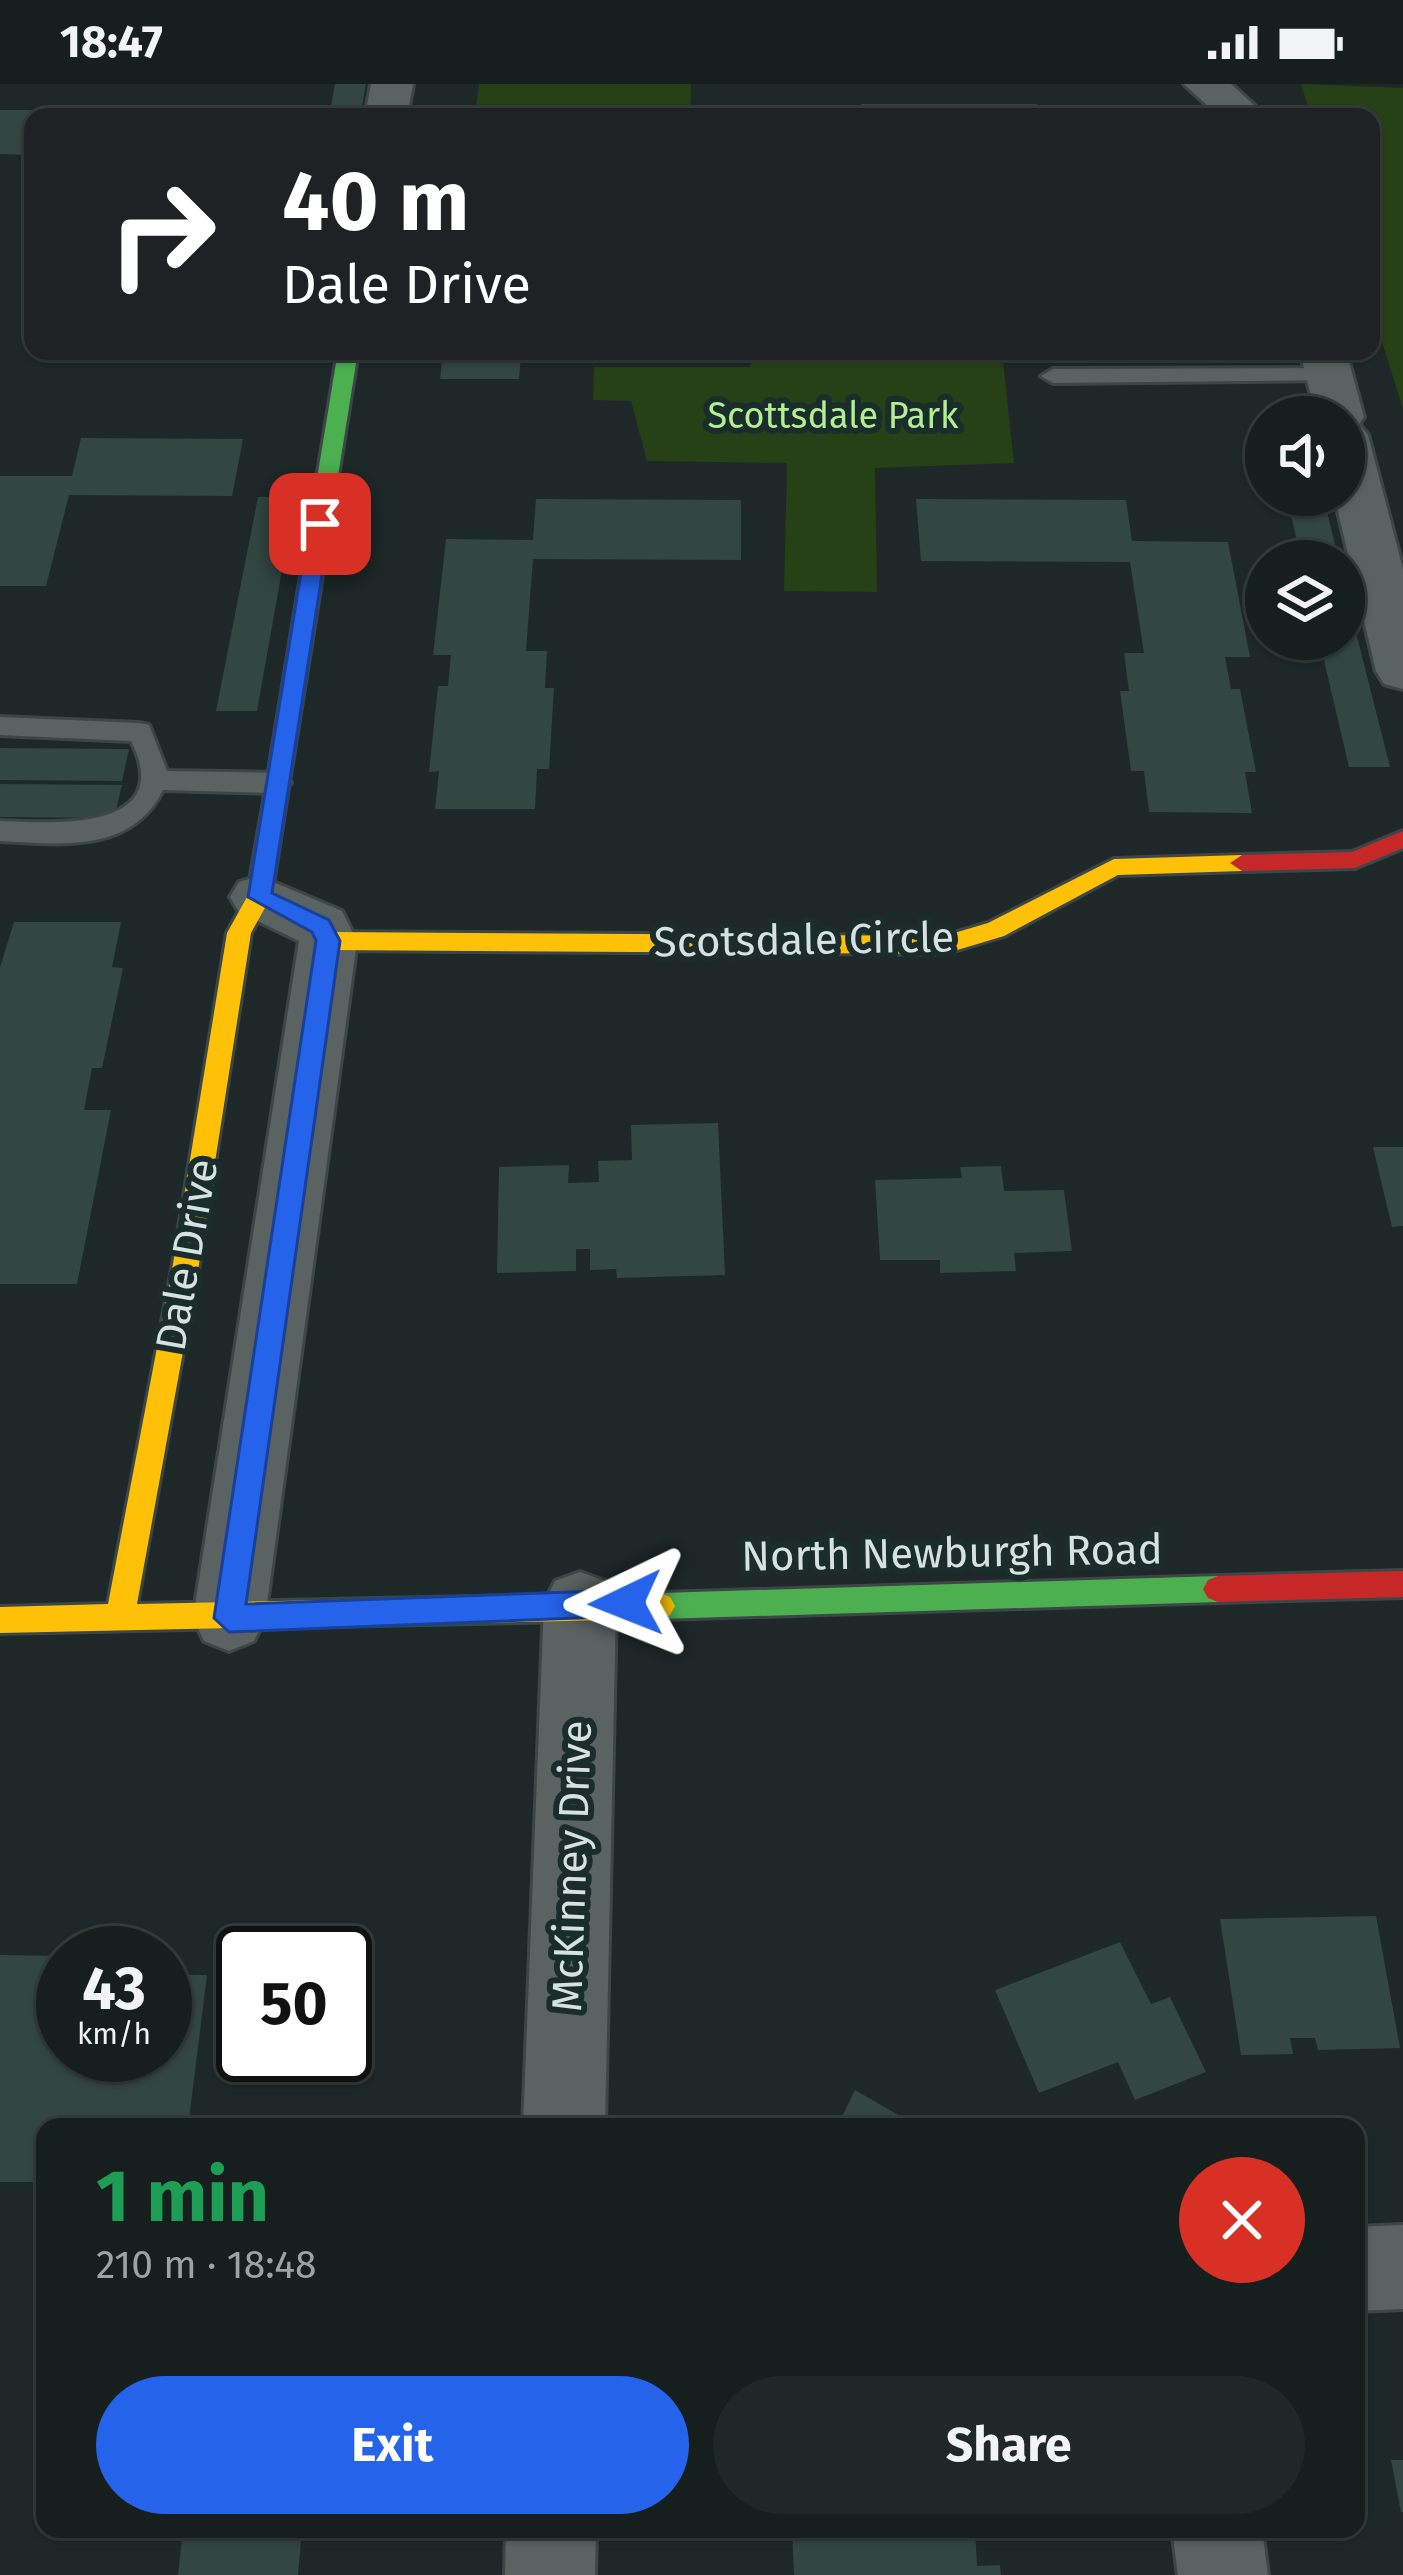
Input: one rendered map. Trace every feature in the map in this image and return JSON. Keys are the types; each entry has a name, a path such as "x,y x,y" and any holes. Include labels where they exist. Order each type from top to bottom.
{"street":[{"path":"1205,84 1235,108"},
{"name":"Dale Drive","path":"120,1617 187,1264 239,933 260,897 347,360"},
{"path":"1364,516 1403,671"},
{"name":"Scotsdale Circle","path":"328,941 944,945 996,929 1114,867 1355,860 1403,839"},
{"path":"229,1618 328,941 321,926 260,897"},
{"name":"North Newburgh Road","path":"0,1620 229,1618 580,1604 1403,1584"},
{"name":"McKinney Drive","path":"564,2118 580,1604"},
{"path":"1365,2268 1403,2266"},
{"path":"550,2575 551,2538"},
{"path":"1218,2538 1223,2575"}],"lane":[{"path":"1053,376 1330,381"},
{"path":"0,727 139,732 151,749 154,780 144,802 112,827 0,832"},
{"path":"154,780 277,783"}],"green space":[{"path":"479,84 691,84 690,108 476,108"},
{"path":"1301,84 1403,88 1403,409 1380,336 1380,108 1308,108"},
{"name":"Scottsdale Park","path":"750,360 1003,360 1014,463 875,468 877,592 784,591 787,463 647,461 631,401 593,400 594,367 750,367"}],"building":[{"path":"335,84 366,84 362,108 331,108"},
{"path":"861,104 1037,104 1038,108 861,108"},
{"path":"0,110 24,110 24,155 0,154"},
{"path":"442,360 521,360 519,379 440,379"},
{"path":"81,438 243,439 232,496 69,495 46,586 0,586 0,476 72,476"},
{"path":"258,497 295,497 257,711 216,711"},
{"path":"536,499 741,500 741,560 533,559 526,651 547,651 545,688 554,688 549,769 537,769 535,809 435,809 439,771 429,772 438,686 448,686 451,655 433,655 446,539 533,540"},
{"path":"916,499 1126,500 1132,541 1228,542 1245,631 1245,657 1225,657 1231,689 1240,689 1256,772 1245,772 1252,813 1149,812 1144,771 1131,771 1120,691 1129,691 1124,653 1144,653 1130,562 921,561"},
{"path":"1291,516 1328,516 1334,540 1297,540"},
{"path":"1324,660 1363,660 1390,767 1349,767"},
{"path":"0,748 129,749 122,781 0,780"},
{"path":"0,784 122,785 114,818 0,817"},
{"path":"14,922 121,922 112,967 123,968 102,1068 92,1068 84,1110 111,1110 77,1284 0,1284 0,967"},
{"path":"718,1123 725,1275 617,1278 616,1269 590,1270 590,1249 576,1249 576,1271 497,1273 499,1167 569,1165 568,1183 599,1182 598,1161 632,1160 631,1125"},
{"path":"1373,1147 1403,1147 1403,1226 1392,1227"},
{"path":"1001,1166 1004,1191 1064,1190 1072,1251 1014,1253 1016,1271 940,1273 940,1260 880,1260 875,1180 962,1178 960,1167"},
{"path":"1376,1916 1400,2048 1318,2050 1315,2038 1290,2038 1293,2054 1241,2055 1220,1919"},
{"path":"1120,1942 1151,2004 1170,1997 1206,2072 1135,2100 1118,2062 1039,2093 995,1990"},
{"path":"0,1955 36,1956 36,2082 192,2082 192,1975 207,1975 189,2118 36,2118 36,2182 0,2182"},
{"path":"855,2090 903,2118 841,2118"},
{"path":"1391,2460 1403,2460 1403,2512 1401,2512"},
{"path":"182,2538 301,2538 298,2575 178,2575"},
{"path":"792,2538 975,2538 977,2566 1000,2565 1001,2575 794,2575"}],"traffic: fast":[{"path":"275,801 347,360"},
{"path":"660,1606 1218,1589"}],"traffic: slow":[{"path":"120,1617 186,1264 239,933 259,897 275,801"},
{"path":"328,941 944,945 996,930 1114,867 1242,863"},
{"path":"0,1620 660,1606"}],"traffic: jam":[{"path":"1242,863 1355,860 1403,839"},
{"path":"1218,1589 1403,1584"}],"route":[{"path":"320,524 260,897 321,926 328,941 229,1618 626,1603"}]}
